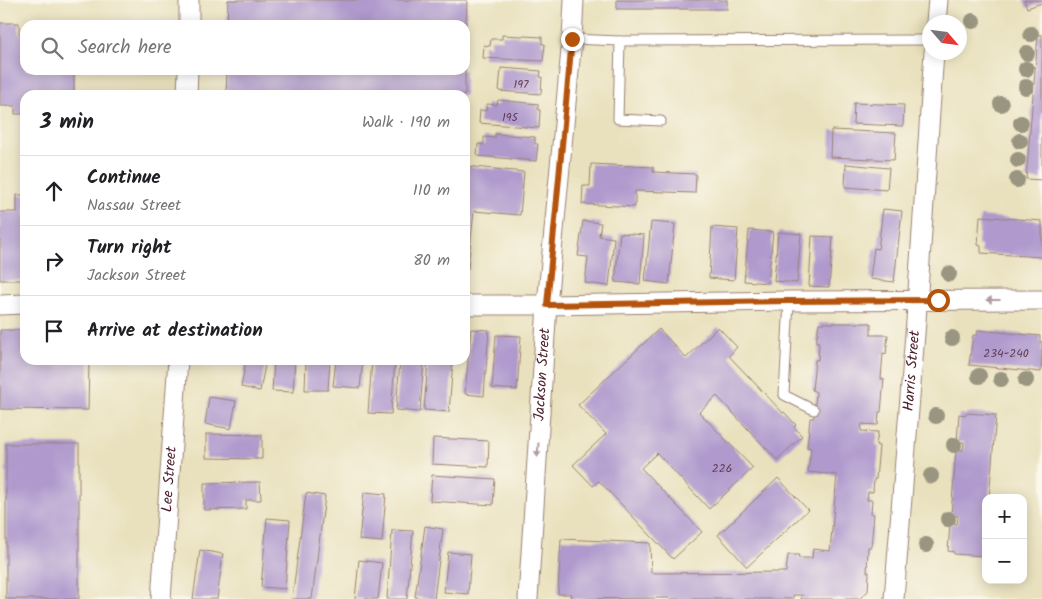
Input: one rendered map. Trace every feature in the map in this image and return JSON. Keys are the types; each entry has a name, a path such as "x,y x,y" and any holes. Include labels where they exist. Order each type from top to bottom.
{"street":[{"path":"189,0 189,20"},
{"name":"Jackson Street","path":"528,599 547,305 574,0"},
{"path":"937,15 938,0"},
{"name":"Harris Street","path":"894,599 933,60"},
{"path":"187,90 188,75"},
{"path":"470,305 1042,300"},
{"path":"0,305 20,304"},
{"name":"Lee Street","path":"161,599 178,365"}],"lane":[{"path":"572,39 620,41 922,40"},
{"path":"620,41 618,119 661,121"},
{"path":"789,301 784,395 814,410"}],"building":[{"path":"228,0 467,0 466,20 227,20"},
{"path":"617,0 727,0 727,9 617,9"},
{"path":"1024,0 1042,0 1042,3 1027,8"},
{"path":"0,23 19,23 20,75 74,75 74,90 20,90 20,114 15,114 15,106 0,106"},
{"path":"502,35 542,37 542,44 545,44 543,61 483,58 484,45 490,46 491,39 502,39"},
{"path":"1038,35 1042,35 1042,180 1026,179"},
{"path":"501,68 541,71 541,94 499,91"},
{"path":"227,75 465,75 465,90 226,90"},
{"path":"498,100 538,104 538,110 540,110 539,128 479,123 480,110 486,111 487,104 497,105"},
{"path":"854,103 904,105 903,126 853,124"},
{"path":"831,130 896,133 894,160 830,157"},
{"path":"495,134 535,137 535,144 538,144 536,161 477,156 478,144 484,145 484,137 495,138"},
{"path":"591,164 653,167 653,172 696,174 695,193 635,191 635,207 582,204 583,186 590,186"},
{"path":"846,164 889,168 887,190 845,187"},
{"path":"470,167 524,172 520,215 474,211 470,250"},
{"path":"17,195 20,195 20,280 0,280 0,212 17,212"},
{"path":"883,209 902,211 894,282 870,279 874,248 878,249"},
{"path":"980,216 1042,221 1042,257 981,253 981,246 978,245"},
{"path":"583,221 601,223 599,236 614,238 609,286 585,283 588,257 578,256"},
{"path":"651,222 675,224 669,284 645,281"},
{"path":"712,227 738,229 734,280 709,278"},
{"path":"749,230 773,232 768,283 744,281"},
{"path":"778,232 801,234 797,283 774,281"},
{"path":"620,233 644,235 640,284 615,282"},
{"path":"812,236 833,237 829,287 809,286"},
{"path":"819,323 871,323 871,335 888,335 886,354 883,353 881,379 884,379 878,425 862,424 861,431 878,432 876,445 879,446 876,479 874,479 873,492 868,492 867,500 872,500 871,514 874,514 871,547 868,547 868,591 859,599 801,599 802,595 793,595 793,599 570,599 571,594 558,594 561,539 650,543 651,573 786,572 788,555 799,555 798,558 812,558 813,549 830,551 837,475 808,472 811,448 807,447 810,418 814,418 816,392 812,390 815,360 818,360 819,342 816,342"},
{"path":"718,327 737,347 729,356 796,425 794,427 802,436 777,460 717,396 699,412 753,468 709,509 657,453 641,468 702,532 673,559 599,481 593,486 573,465 606,434 578,405 659,329 686,358"},
{"path":"471,329 489,330 484,396 465,394 468,365 470,365"},
{"path":"0,330 20,330 20,365 89,365 88,410 0,409"},
{"path":"978,330 1040,336 1040,342 1042,342 1041,372 969,365 973,335 977,335"},
{"path":"496,335 521,336 517,390 492,388"},
{"path":"245,365 265,365 260,391 241,387"},
{"path":"274,365 295,365 293,392 272,391"},
{"path":"306,365 330,365 328,390 305,390"},
{"path":"335,365 362,365 360,388 333,386"},
{"path":"372,365 395,365 391,414 368,413"},
{"path":"400,365 424,365 420,412 396,410"},
{"path":"428,365 453,365 449,412 424,410"},
{"path":"209,397 236,401 231,429 205,424"},
{"path":"966,413 996,415 989,494 982,494 982,556 954,554 954,552 948,551 950,523 957,524 958,516 951,515 956,450 963,450 964,442 957,442 959,414 966,415"},
{"path":"206,434 262,435 262,459 206,458"},
{"path":"433,438 489,441 488,467 432,464"},
{"path":"6,444 79,444 79,599 6,599"},
{"path":"432,475 495,479 493,505 430,501"},
{"path":"778,478 808,510 747,567 718,535"},
{"path":"260,482 261,500 246,500 246,509 204,510 204,483"},
{"path":"364,492 386,494 382,542 359,540"},
{"path":"306,493 325,496 312,599 292,599"},
{"path":"267,518 290,520 285,589 261,587"},
{"path":"425,526 443,529 434,599 415,597"},
{"path":"392,530 413,531 407,599 387,599"},
{"path":"200,550 223,554 217,599 193,599"},
{"path":"448,552 471,554 468,594 444,592"},
{"path":"359,560 382,563 378,599 355,599"}],"route":[{"path":"572,39 547,305 938,300"}]}
